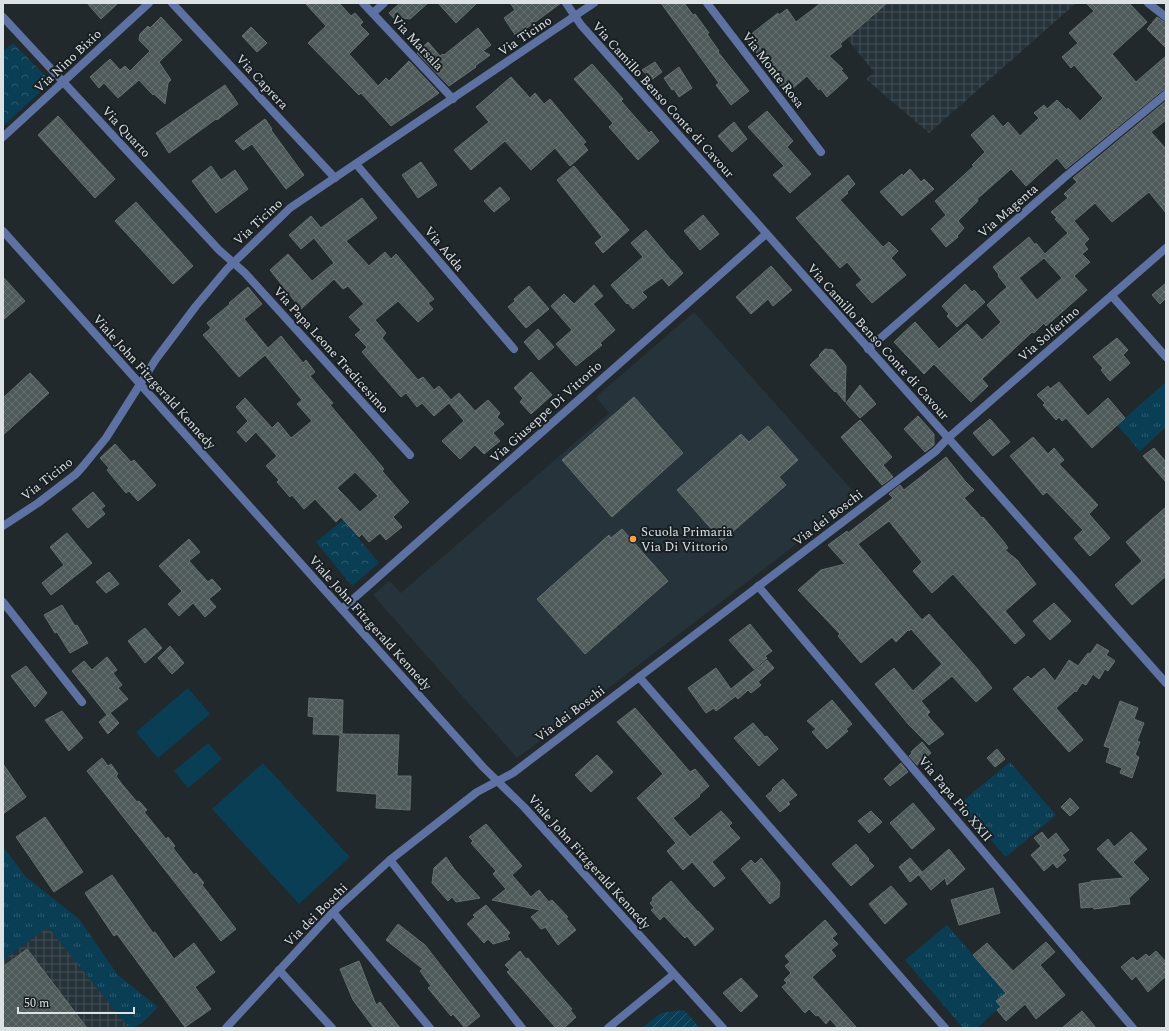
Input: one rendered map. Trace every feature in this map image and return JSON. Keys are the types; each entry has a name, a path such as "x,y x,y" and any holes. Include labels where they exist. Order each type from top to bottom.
{"street":[{"name":"Via Nino Bixio","path":"3,137 149,3"},
{"name":"Via Caprera","path":"172,3 335,178"},
{"name":"Via Marsala","path":"363,3 453,99"},
{"path":"373,13 384,3"},
{"name":"Via Camillo Benso Conte di Cavour","path":"566,3 586,31 1166,683"},
{"name":"Via Ticino","path":"3,526 38,503 84,465 106,438 139,384 187,317 233,262 290,208 594,3"},
{"name":"Via Monte Rosa","path":"706,3 821,152"},
{"path":"1148,3 1166,17"},
{"name":"Via Quarto","path":"3,17 219,250 233,262"},
{"name":"Via Magenta","path":"868,349 1065,177 1166,94"},
{"name":"Via Adda","path":"356,164 514,349"},
{"name":"Viale John Fitzgerald Kennedy","path":"3,231 483,767 524,807 723,1028"},
{"name":"Via Giuseppe Di Vittorio","path":"342,609 766,234"},
{"name":"Via Solferino","path":"948,438 1166,248"},
{"name":"Via Papa Leone Tredicesimo","path":"233,262 245,273 410,455"},
{"path":"1112,296 1166,357"},
{"name":"Via dei Boschi","path":"226,1028 333,912 390,860 477,792 513,773 936,451 948,438"},
{"name":"Via Papa Pio XXII","path":"758,586 1133,1028"},
{"path":"3,602 82,702"},
{"path":"639,677 945,1028"},
{"path":"390,860 522,1028"},
{"path":"333,912 430,1028"},
{"path":"279,970 332,1028"},
{"path":"608,1028 674,974"}],"shaded area":[{"path":"822,3 1076,3 929,133 866,79 874,72 820,5"},
{"name":"Scuola Primaria Via Di Vittorio","path":"694,312 858,497 517,758 373,595 389,581 401,593 609,413 596,397"},
{"path":"48,927 129,1028 3,1028 3,960"}],"green space":[{"path":"13,43 51,82 3,126 3,51"},
{"path":"1166,382 1166,427 1140,451 1117,425"},
{"path":"343,520 379,563 352,586 316,542"},
{"path":"188,688 210,714 158,758 136,732"},
{"path":"208,743 222,759 188,788 174,771"},
{"path":"1010,762 1056,815 1006,857 959,804"},
{"path":"263,763 350,857 299,904 212,809"},
{"path":"3,847 26,877 79,919 118,975 158,1007 145,1020 137,1026 129,1028 48,927 3,960"},
{"path":"947,925 1010,998 977,1028 963,1028 905,960"},
{"path":"684,1010 700,1028 642,1028 661,1013"}],"building":[{"path":"87,3 118,3 101,19"},
{"path":"305,3 339,3 351,16 355,13 363,22 360,25 369,34 349,54 378,86 386,78 389,81 409,61 439,93 391,126 361,93 359,95 308,43 326,26"},
{"path":"400,3 428,3 410,19 403,18 398,23 389,13"},
{"path":"438,3 477,3 456,23"},
{"path":"510,3 561,3 516,36 504,18 515,10"},
{"path":"661,3 684,3 693,15 695,14 709,33 707,34 719,51 718,52 749,91 731,105 716,85 719,83"},
{"path":"821,3 887,3 840,44 842,46 829,56 843,69 841,70 848,78 827,97 807,76 786,94 745,39 778,13 779,15 787,9 796,22"},
{"path":"1086,3 1129,3 1147,22 1112,54 1136,82 1166,56 1166,89 1066,169 1057,158 1026,186 1011,169 977,199 978,201 958,221 964,228 957,236 958,237 946,247 931,229 946,215 935,201 974,166 972,165 985,152 971,135 993,115 1003,127 1008,122 1020,136 1039,118 1034,113 1044,105 1047,109 1057,100 1067,110 1068,108 1080,121 1103,98 1074,65 1071,68 1062,57 1078,43 1069,33 1094,11"},
{"path":"161,17 182,40 159,62 171,80 168,83 165,104 154,94 153,95 139,80 118,98 104,83 99,88 90,77 110,59 120,70 125,66 130,71 150,51 139,40 140,34 148,26 150,28"},
{"path":"1157,17 1166,23 1166,48 1147,29"},
{"path":"251,27 267,43 257,52 242,36"},
{"path":"478,28 491,45 483,51 490,55 449,86 417,53 428,42 440,56 443,54 444,55"},
{"path":"655,62 662,72 651,80 642,70"},
{"path":"592,64 623,99 621,101 649,133 651,131 659,141 638,160 609,127 613,123 574,79"},
{"path":"679,67 692,88 679,97 664,78"},
{"path":"511,77 530,98 535,93 544,104 550,99 586,142 583,144 588,150 570,166 555,148 531,170 505,141 471,170 454,150 489,122 476,107"},
{"path":"225,85 238,104 169,153 156,133"},
{"path":"1166,101 1166,120 1151,132 1166,149 1166,213 1149,192 1112,222 1095,203 1074,221 1089,239 1084,244 1088,249 1082,254 1090,262 1074,276 1087,290 1046,326 1044,323 1034,333 1032,332 982,379 988,386 971,402 934,364 924,374 894,342 915,322 939,349 967,324 982,340 1001,322 987,305 1007,287 993,267 1029,237 1045,254 1068,233 1055,219 1057,218 1051,212 1068,198 1064,194 1077,182 1073,178","holes":["1044,258 1062,278 1037,300 1019,278"]},
{"path":"767,111 793,141 787,147 811,174 790,193 773,175 784,166 748,127"},
{"path":"58,116 115,179 95,198 38,135"},
{"path":"265,119 272,129 271,130 304,175 286,189 252,144 243,150 235,141"},
{"path":"734,122 747,139 732,152 718,136"},
{"path":"421,162 437,185 418,198 402,175"},
{"path":"211,166 221,180 235,170 248,189 216,213 192,181"},
{"path":"574,166 629,230 603,253 595,243 602,237 557,180"},
{"path":"910,169 921,182 924,179 934,189 902,216 880,192 902,174 903,176"},
{"path":"848,175 855,184 840,200 883,247 889,242 898,251 891,258 906,275 872,303 856,285 862,280 847,262 840,268 796,218"},
{"path":"500,187 510,199 494,212 484,201"},
{"path":"362,198 377,218 346,241 369,266 385,252 391,259 396,254 434,299 428,303 433,309 418,322 398,301 375,320 386,333 382,338 418,380 423,377 434,390 439,386 451,400 459,393 475,411 488,400 500,413 497,417 504,424 493,433 500,441 484,454 475,445 460,459 442,441 464,421 449,403 434,416 422,403 417,407 406,393 401,397 362,352 367,347 355,335 361,330 349,317 364,304 348,286 343,289 334,279 301,309 270,270 288,254 312,281 334,263 314,238 301,249 289,235 311,216 321,228"},
{"path":"136,202 193,266 173,284 115,221"},
{"path":"703,215 719,234 700,250 684,231"},
{"path":"646,230 683,273 669,286 662,278 642,292 647,297 633,309 611,285 643,257 631,243"},
{"path":"771,266 792,290 773,306 768,299 751,314 736,297"},
{"path":"3,277 25,301 3,320"},
{"path":"1166,283 1166,298 1160,304 1152,295"},
{"path":"965,284 972,292 974,290 985,302 957,327 947,316 949,314 942,306"},
{"path":"594,285 603,296 593,304 615,330 600,343 602,345 576,366 556,344 572,330 551,306 564,294 574,304"},
{"path":"529,286 549,309 526,328 508,307 515,301 514,299"},
{"path":"248,287 262,304 244,319 268,348 281,336 303,363 306,360 315,372 310,376 333,403 330,405 384,469 382,471 409,502 393,517 402,527 386,540 380,533 369,542 362,534 359,537 341,517 336,522 315,499 304,509 292,495 290,497 277,482 279,480 266,466 277,456 256,432 246,442 237,432 248,421 236,407 245,398 272,428 278,422 291,438 312,421 297,404 302,400 265,355 239,377 203,335 211,328 207,323 230,304 229,303","holes":["355,472 378,496 360,512 337,488"]},
{"path":"538,329 554,347 539,360 524,342"},
{"path":"1117,338 1128,350 1123,355 1130,363 1110,381 1101,370 1103,368 1093,357"},
{"path":"825,349 833,350 846,366 845,402 810,365"},
{"path":"531,372 552,395 531,414 520,402 523,398 514,388"},
{"path":"30,373 49,393 3,435 3,398"},
{"path":"1059,382 1088,416 1108,398 1125,418 1092,448 1066,418 1062,421 1059,417 1056,420 1043,405 1045,403 1037,395 1048,386 1050,389"},
{"path":"860,385 876,404 860,418 846,403"},
{"path":"634,397 683,453 612,517 562,460"},
{"path":"918,416 934,434 934,445 925,452 904,429"},
{"path":"990,419 1010,442 993,456 973,433"},
{"path":"860,420 892,457 883,465 893,477 882,485 841,437"},
{"path":"768,426 798,460 779,477 786,485 722,541 677,490 741,434 749,442"},
{"path":"1033,437 1048,454 1054,448 1064,460 1059,464 1098,505 1089,514 1110,538 1090,556 1074,538 1083,530 1047,492 1043,495 1010,456"},
{"path":"115,444 131,462 134,460 156,485 138,501 129,491 126,493 107,470 109,468 100,458"},
{"path":"1154,448 1166,462 1166,482 1143,456"},
{"path":"946,457 974,490 964,498 982,518 983,517 1004,542 1008,548 1005,550 1017,560 1036,584 1005,611 1025,635 1015,644 953,574 932,593 913,571 922,562 889,521 858,544 922,620 929,614 980,672 992,688 976,702 952,676 921,701 930,712 927,715 944,734 929,745 909,725 875,684 894,668 913,691 942,664 911,629 909,631 908,630 896,642 892,637 861,663 838,636 840,634 798,590 821,570 845,564 828,545 847,531 848,533 893,498 889,494 900,485 904,490"},
{"path":"93,492 105,506 101,509 105,514 88,528 72,509"},
{"path":"1166,507 1166,576 1132,605 1115,585 1142,561 1126,542"},
{"path":"622,529 668,581 585,654 537,599 609,535 611,538"},
{"path":"67,533 92,563 51,595 42,583 64,565 50,547"},
{"path":"189,539 200,552 189,561 208,582 212,579 221,589 209,599 216,607 205,617 193,603 179,616 168,604 182,591 159,566"},
{"path":"109,572 119,584 106,593 96,582"},
{"path":"1054,603 1071,621 1050,640 1033,621"},
{"path":"62,605 88,643 70,653 44,615"},
{"path":"750,624 772,651 765,656 767,658 754,669 729,640"},
{"path":"145,628 162,648 145,663 128,641"},
{"path":"1097,644 1109,651 1106,655 1115,661 1108,671 1105,669 1099,679 1093,674 1086,685 1082,683 1076,692 1075,691 1056,708 1083,740 1069,752 1013,689 1028,676 1031,679 1044,668 1055,681 1069,660 1078,666 1088,653 1090,654"},
{"path":"170,646 184,663 172,674 158,658"},
{"path":"107,657 117,670 113,673 122,685 118,688 128,699 110,713 119,723 108,734 99,722 107,715 72,671 84,661 92,670"},
{"path":"767,660 774,668 758,682 761,685 751,693 748,690 738,699 736,696 716,711 714,708 706,713 688,688 716,668 731,689"},
{"path":"26,666 47,693 35,707 11,676"},
{"path":"309,698 343,700 342,734 399,735 397,776 411,776 410,810 376,808 377,794 337,791 340,735 313,734 314,717 308,716"},
{"path":"832,700 852,724 846,729 848,731 827,749 812,732 816,729 807,721"},
{"path":"1120,701 1138,708 1134,719 1144,723 1137,741 1140,742 1135,755 1139,757 1132,778 1120,773 1122,768 1106,762 1110,748 1104,746"},
{"path":"635,708 690,772 695,769 709,786 699,795 700,796 673,818 690,837 721,811 732,823 729,826 740,838 712,862 725,878 714,887 692,862 683,870 667,851 676,843 637,798 663,774 617,722"},
{"path":"62,711 83,738 69,751 45,720"},
{"path":"753,723 778,749 759,766 734,738"},
{"path":"922,742 931,753 917,765 909,756 912,753 911,752"},
{"path":"997,749 1005,759 995,767 987,758"},
{"path":"597,755 613,772 591,792 575,775"},
{"path":"102,758 108,766 111,764 118,774 116,776 121,783 137,802 139,801 147,810 144,812 166,839 168,837 175,846 173,848 194,875 196,873 204,883 202,885 236,929 221,941 87,771"},
{"path":"901,763 908,772 890,786 884,779"},
{"path":"3,764 26,797 3,814"},
{"path":"783,779 797,795 788,802 790,804 780,812 766,796"},
{"path":"1070,798 1079,808 1070,816 1061,807"},
{"path":"913,803 935,829 912,849 890,823"},
{"path":"871,811 882,822 869,833 858,821"},
{"path":"45,817 83,872 54,892 16,837"},
{"path":"486,824 522,866 512,875 531,897 539,890 549,902 552,900 568,917 566,918 576,930 558,945 546,928 549,926 541,929 531,917 540,910 492,900 506,889 493,874 496,871 471,843 473,841 469,837"},
{"path":"1042,832 1048,840 1056,833 1069,850 1062,855 1066,860 1057,868 1053,863 1044,871 1031,855 1041,846 1034,838"},
{"path":"1131,832 1147,849 1133,862 1149,879 1129,898 1130,904 1094,909 1093,907 1081,908 1079,884 1091,881 1124,878 1097,849 1108,839 1114,847"},
{"path":"856,844 874,866 851,886 832,864"},
{"path":"949,849 965,869 947,885 945,878 931,890 919,875"},
{"path":"446,857 455,870 480,898 456,902 452,897 448,901 432,883 434,868"},
{"path":"761,858 780,882 779,897 770,904 741,869 751,860 755,864"},
{"path":"910,858 922,872 910,882 899,867"},
{"path":"112,875 153,933 155,932 174,959 194,943 215,972 195,987 211,1009 185,1027 117,934 114,936 85,893"},
{"path":"671,881 714,929 695,946 687,936 685,938 664,916 660,920 651,910 654,908 650,903 653,900 652,898"},
{"path":"891,886 907,904 885,924 869,904"},
{"path":"993,888 1000,913 959,925 951,900"},
{"path":"486,905 510,933 507,936 510,939 493,944 488,939 484,943 467,924 475,917 473,915"},
{"path":"825,920 837,934 832,938 838,944 831,950 836,956 812,977 857,1028 838,1028 830,1019 826,1024 818,1015 816,1016 809,1009 805,1013 782,987 787,983 784,980 791,973 785,966 790,962 785,956"},
{"path":"398,924 425,945 480,1016 465,1028 453,1014 451,1016 428,988 431,986 420,971 423,969 386,940"},
{"path":"1046,942 1055,952 1040,965 1065,995 1036,1019 1025,1004 1006,1021 997,1010 1001,1007 996,1001 1006,993 973,955 987,943 1013,971"},
{"path":"27,949 87,1028 3,1028 3,967"},
{"path":"520,951 526,959 528,958 572,1009 570,1010 576,1017 564,1028 556,1028 507,972 510,970 505,965"},
{"path":"1156,951 1166,962 1166,976 1148,992 1136,976 1132,980 1121,967 1133,957 1137,961 1146,954 1149,957"},
{"path":"359,961 376,1005 380,1002 400,1028 374,1028 353,1000 340,969"},
{"path":"741,978 758,996 741,1012 723,993"},
{"path":"1082,1011 1096,1028 1062,1028"}],"place":[{"name":"Scuola Primaria Via Di Vittorio","path":"633,539"}]}
